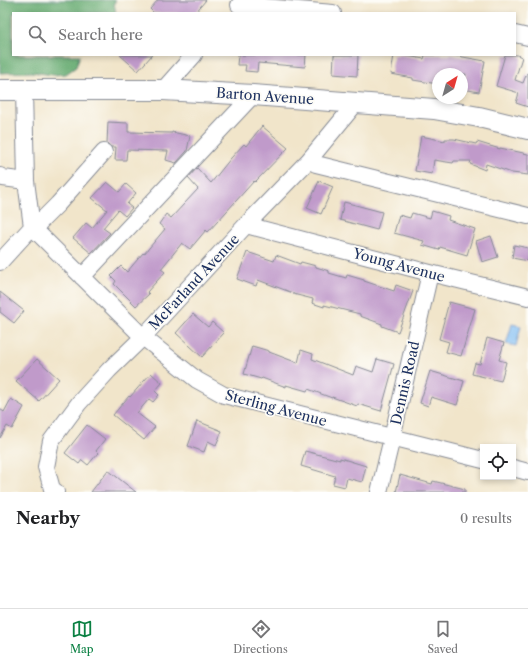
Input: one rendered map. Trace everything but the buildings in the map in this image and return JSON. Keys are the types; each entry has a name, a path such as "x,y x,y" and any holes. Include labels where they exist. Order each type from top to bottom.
{"main road":[{"name":"Barton Avenue","path":"0,90 163,90 254,95 434,109 479,117 528,129"}],"street":[{"path":"238,6 319,12"},
{"path":"516,34 528,37"},
{"path":"163,90 193,56"},
{"path":"24,90 26,181 32,228"},
{"path":"82,277 254,95"},
{"name":"McFarland Avenue","path":"54,492 46,467 51,442 79,404 109,370 143,337 246,225 309,160 356,103"},
{"path":"0,262 32,228 58,204 104,152"},
{"path":"309,160 316,164 528,216"},
{"path":"0,176 3,178 26,181"},
{"name":"Young Avenue","path":"246,225 528,297"},
{"name":"Sterling Avenue","path":"32,228 143,337 197,380 224,396 480,459"},
{"name":"Dennis Road","path":"379,492 430,273"},
{"path":"516,469 528,472"}],"green space":[{"path":"0,0 116,0 114,3 116,12 12,12 12,56 80,56 76,67 66,74 53,75 32,72 0,73"}],"water":[{"path":"512,324 521,326 516,346 506,344"}]}
